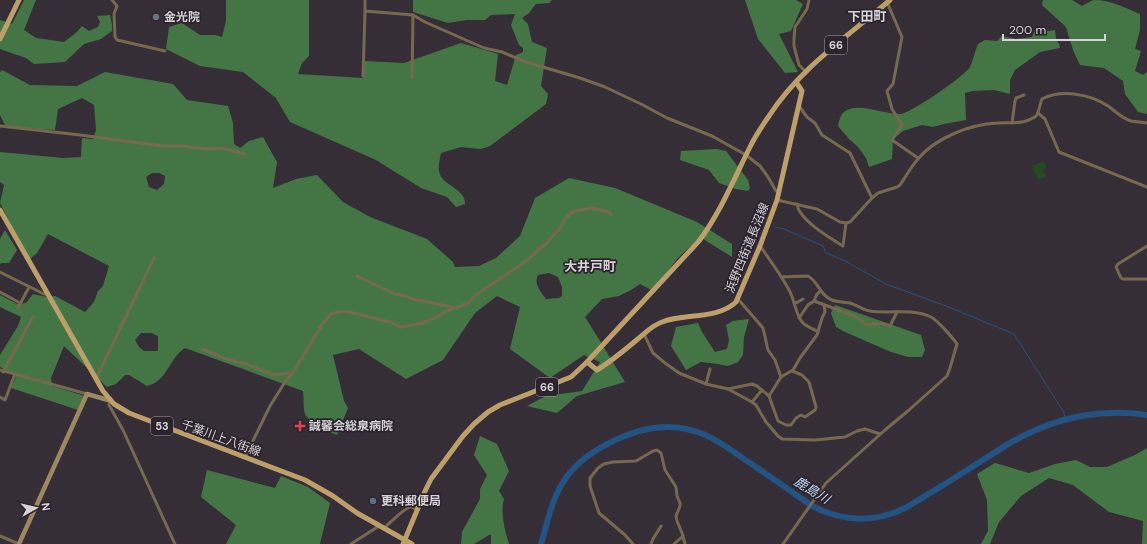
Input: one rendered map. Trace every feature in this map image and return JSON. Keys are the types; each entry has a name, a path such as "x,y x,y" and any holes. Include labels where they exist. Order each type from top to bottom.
{"main road":[{"path":"0,39 19,0"},
{"name":"66","path":"404,542 431,479 463,436 482,417 494,408 571,377 587,362 706,232 750,146 769,115 785,94 821,58 888,1"},
{"name":"浜野四街道長沼線","path":"587,362 597,370 609,363 661,322 707,314 730,307 738,299 760,246 779,193 802,91 796,82"},
{"name":"千葉川上八街線","path":"0,210 103,391 114,404 129,413 297,476 404,542 412,544"}],"street":[{"path":"112,0 117,6 114,14 115,37 117,40 165,51"},
{"path":"363,76 365,0"},
{"path":"806,72 799,65 794,46 794,38 795,27 807,9 809,0"},
{"path":"888,1 902,37 893,84 887,91 892,109 902,125 892,140 918,158"},
{"path":"365,11 413,15 425,22 484,48 502,52 526,62 599,84 667,118 712,136 746,155 760,166 776,191 779,193"},
{"path":"412,78 413,15"},
{"path":"777,200 817,209 840,222 850,222 878,193 900,185 918,158 939,142 965,129 990,123 1021,122 1036,116 1044,98 1069,93 1100,101 1130,121 1147,123"},
{"path":"1012,123 1016,98 1024,95"},
{"path":"799,106 815,123 822,135 850,153 872,198"},
{"path":"1038,113 1045,119 1059,152 1147,187"},
{"path":"0,126 163,146 182,146 205,149 221,148 245,154"},
{"path":"797,204 799,212 812,224 832,240 843,246 846,223"},
{"path":"245,457 270,406 285,382 292,374 323,323 331,314 349,312 393,323 401,327 419,324 437,317 453,308 468,303 477,294 529,259 546,244 559,229 565,218 572,212 591,208 611,214"},
{"path":"760,246 790,291 799,318 804,324 818,332"},
{"path":"1147,246 1118,264 1116,267 1121,278 1123,279 1147,279"},
{"path":"96,379 154,258"},
{"path":"0,272 44,294 48,294"},
{"path":"357,276 395,294 453,308"},
{"path":"781,278 808,276 812,278 821,291 830,300 850,303 865,310 918,313 932,318 952,337 957,344 947,376 829,480 783,544"},
{"path":"18,308 29,287"},
{"path":"799,318 808,305 814,301 817,294 821,291"},
{"path":"0,292 20,303"},
{"path":"738,299 763,328 768,350 772,355 781,377"},
{"path":"794,303 803,299"},
{"path":"814,301 852,315 868,325 881,323 890,326 897,312"},
{"path":"769,396 781,377 792,371 817,335 825,312 824,305"},
{"path":"33,317 2,371 108,400 110,399 109,405 175,544"},
{"path":"644,334 653,353 679,373 706,384 728,389 756,405 766,422 782,439 815,440 846,437 865,429 880,434"},
{"path":"202,349 274,375 292,374"},
{"path":"706,384 710,369"},
{"path":"728,389 752,384 757,386 769,396 778,421 786,425 791,425 796,418 801,415 805,417 815,410 816,407 809,382 802,376 792,371"},
{"path":"0,397 5,400 15,374"},
{"path":"752,402 762,390"},
{"path":"0,536 19,544 87,394"},
{"path":"633,544 625,535 599,513 590,486 590,478 598,468 604,464 636,461 655,450 661,453 665,470 676,487 677,496 680,503 676,516 685,544"},
{"path":"351,544 381,528 409,507 417,509"},
{"path":"651,544 652,539 661,526"},
{"path":"674,544 683,536"}],"green space":[{"path":"24,0 36,0 24,30 36,38 64,42 82,26 89,31 98,27 100,22 97,16 110,15 112,31 101,39 84,44 65,62 34,64 26,58 0,49 0,20 12,24"},
{"path":"226,0 309,0 309,56 302,63 298,74 363,78 365,61 404,63 461,43 498,54 495,81 507,85 516,55 523,52 523,48 519,45 511,25 515,14 491,15 485,20 467,20 448,23 413,12 413,0 552,0 549,3 536,4 529,13 522,18 528,24 532,42 547,48 541,86 548,94 546,104 490,146 481,149 461,147 441,153 439,171 441,176 462,194 464,199 465,204 456,207 447,197 421,188 376,160 290,122 276,98 243,72 200,66 166,49 169,27 182,23 200,35 215,35 222,37 226,21"},
{"path":"745,0 796,0 803,4 791,31 779,34 798,72 785,73 758,39"},
{"path":"1043,0 1072,0 1082,6 1092,0 1100,0 1118,5 1140,14 1140,30 1135,49 1141,51 1135,71 1143,75 1147,72 1147,114 1138,112 1125,94 1123,81 1104,68 1080,65 1073,50 1066,27 1042,5"},
{"path":"1042,28 1048,31 1055,30 1056,39 1060,48 1040,52 1015,70 1010,80 1010,94 994,90 972,91 965,93 966,120 933,127 922,125 903,131 893,139 892,159 869,167 866,158 858,147 838,126 844,112 850,109 864,108 894,114 907,112 937,94 966,72 970,67 978,44 985,40 997,41 1002,36 1016,39 1032,37 1035,30"},
{"path":"2,70 30,85 77,86 105,72 173,84 187,100 228,106 233,123 234,144 240,148 249,141 263,137 277,162 273,188 296,179 317,175 343,202 370,217 427,239 453,262 455,267 479,266 496,258 520,236 535,198 569,178 615,188 697,222 732,244 732,257 700,237 677,259 653,291 640,284 619,296 602,299 585,317 625,382 577,396 557,413 527,406 546,396 582,391 600,362 584,355 550,378 510,349 520,307 497,296 475,313 443,360 406,379 359,349 333,355 344,401 348,408 337,435 320,427 307,417 304,412 303,391 185,348 175,358 164,375 154,383 147,386 129,375 125,375 116,384 107,387 64,346 51,378 52,386 85,396 78,410 11,388 16,377 0,367 0,355 18,326 21,317 0,307 0,295 17,304 26,303 33,294 47,297 55,296 85,312 94,302 98,291 103,286 109,266 48,234 37,253 30,259 0,203 4,185 0,182 0,152 63,158 81,157 82,138 93,139 96,130 94,105 82,98 58,109 55,130 6,127 0,115 0,72","holes":["152,173 159,173 165,176 164,184 157,190 149,187 146,177","549,273 558,277 562,287 562,296 559,298 546,299 537,285 536,282 538,275","141,333 151,333 158,336 158,351 144,351 139,347 135,340"]},
{"path":"716,149 726,151 748,180 750,188 748,191 736,189 719,183 709,170 680,160 681,151"},
{"path":"1044,161 1046,168 1043,170 1046,177 1038,180 1032,166"},
{"path":"5,230 17,250 9,263 0,264 0,239"},
{"path":"835,305 921,335 925,350 922,357 908,357 891,352 836,327 831,313"},
{"path":"749,319 744,337 743,355 738,362 728,366 701,362 686,370 671,346 676,327 698,323 715,352 727,349 729,340 726,325 733,321"},
{"path":"480,436 497,444 509,471 499,491 504,499 503,515 509,544 491,544 491,534 474,544 461,544 462,532 480,499 480,489 487,475 474,455"},
{"path":"1147,448 1147,544 1142,544 1143,521 1109,512 1073,485 1049,478 1021,496 999,522 990,544 981,544 988,531 987,500 977,474 995,463 1029,473 1055,464 1076,460 1090,467 1107,467"},
{"path":"207,470 275,488 281,476 308,487 330,503 320,544 226,544 236,525 201,497"}],"waterway":[{"path":"775,227 784,229 823,246 826,253 845,261 886,284 946,306 1014,334 1063,411 1066,419"},
{"name":"鹿島川","path":"541,544 555,498 570,472 594,452 608,444 639,431 668,427 690,430 703,434 727,447 812,506 848,518 871,518 883,516 907,507 1013,441 1049,425 1081,416 1097,414 1130,413 1147,415"}],"place":[{"name":"金光院","path":"156,17"},
{"name":"誠馨会総泉病院","path":"300,426"},
{"name":"更科郵便局","path":"373,501"}],"district":[{"name":"下田町","path":"867,16"},
{"name":"大井戸町","path":"590,266"}]}
